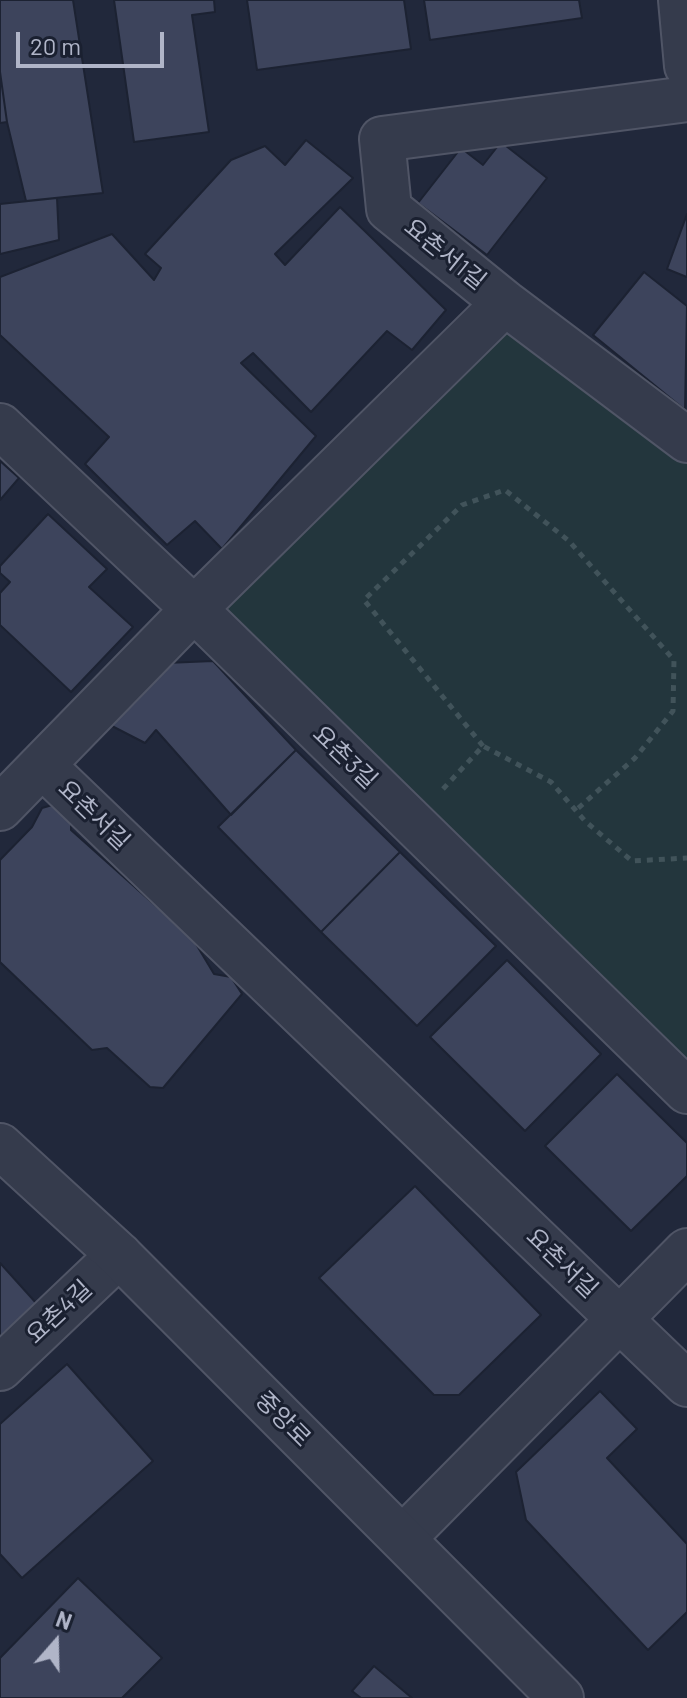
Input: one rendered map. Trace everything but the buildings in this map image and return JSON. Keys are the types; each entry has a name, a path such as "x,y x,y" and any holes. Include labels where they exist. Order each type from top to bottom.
{"street":[{"path":"681,0 687,66"},
{"name":"요촌서1길","path":"687,99 382,139 389,209 505,303 687,440"},
{"name":"요촌서길","path":"505,303 194,609 42,765 687,1384"},
{"name":"요촌3길","path":"0,426 194,609 687,1091"},
{"path":"0,808 42,765"},
{"name":"중앙로","path":"0,1146 119,1255 561,1698"},
{"name":"요촌서길","path":"403,1538 687,1251"},
{"name":"요촌4길","path":"0,1368 119,1255"}],"path":[{"path":"576,810 635,758 673,711 674,660 569,541 505,490 462,505 364,600 483,746 551,782 576,810 632,861 687,858"},
{"path":"412,822 483,746"}],"shaded area":[{"path":"510,324 687,463 687,1073 217,613"}]}
